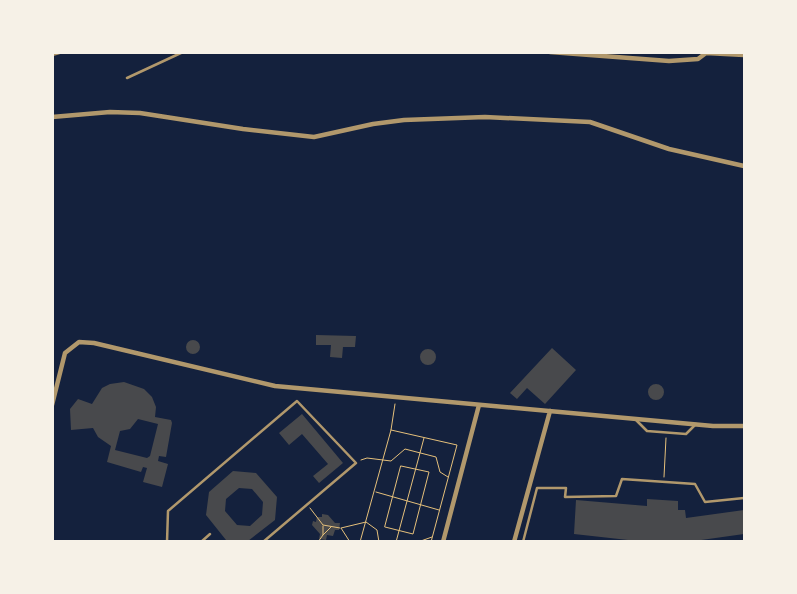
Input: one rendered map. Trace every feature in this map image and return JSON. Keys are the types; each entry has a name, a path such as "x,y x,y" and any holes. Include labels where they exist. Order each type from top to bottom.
{"street":[{"path":"52,54 59,52"},
{"path":"550,52 669,61 698,59 706,53 744,55"},
{"path":"52,117 110,112 140,113 243,129 314,137 373,124 404,120 485,117 590,122 669,148 744,166"},
{"path":"52,405 65,353 79,342 94,343 275,386 696,424 744,426"},
{"path":"443,542 479,405"},
{"path":"514,542 550,411"}],"lane":[{"path":"127,78 183,52"},
{"path":"167,542 168,512 297,401 356,463 263,542"},
{"path":"634,418 647,431 686,434 696,424"},
{"path":"523,542 537,488 566,488 565,497 616,496 622,479 695,484 705,502 744,498"},
{"path":"201,542 210,534"}],"path":[{"path":"360,542 391,430 396,398"},
{"path":"391,430 457,445 431,542"},
{"path":"664,482 666,432"},
{"path":"396,542 425,438"},
{"path":"356,463 367,458 391,461 405,449 436,457 440,472 448,478"},
{"path":"401,466 416,469 429,472 413,534 385,527 401,466"},
{"path":"374,492 440,510"},
{"path":"308,504 323,525 331,528 341,528 366,522 377,530 379,542"},
{"path":"323,525 323,536"},
{"path":"318,542 331,528"},
{"path":"341,528 350,542"},
{"path":"418,542 432,538"}],"building":[{"path":"316,335 356,336 355,347 343,347 342,358 330,357 331,345 316,345"},
{"path":"190,340 196,340 200,347 196,354 190,354 186,350 186,344"},
{"path":"552,348 576,370 545,404 527,388 517,399 510,393"},
{"path":"428,349 434,351 436,357 434,363 428,365 422,363 420,357 422,351"},
{"path":"124,382 144,389 152,397 156,407 155,417 171,420 166,457 159,456 158,461 168,464 162,487 143,482 147,468 143,467 141,472 107,462 111,446 98,437 93,428 71,430 70,409 78,399 92,404 102,388 110,384","holes":["138,419 158,424 150,456 147,458 115,450 120,431 130,429"]},
{"path":"656,384 664,392 656,400 648,392"},
{"path":"302,414 343,463 319,483 313,476 328,464 302,434 289,445 279,433"},
{"path":"233,471 256,473 277,497 275,520 248,541 226,540 206,515 209,492","holes":["239,488 252,489 263,502 262,515 250,526 237,525 225,511 226,499"]},
{"path":"647,499 678,501 678,510 685,510 686,518 744,510 744,534 687,542 646,542 574,534 576,500 647,506"},
{"path":"322,514 328,515 335,523 340,523 339,530 335,530 333,536 327,535 326,540 319,539 320,534 312,525 313,521 316,522 317,517 322,517"}]}
